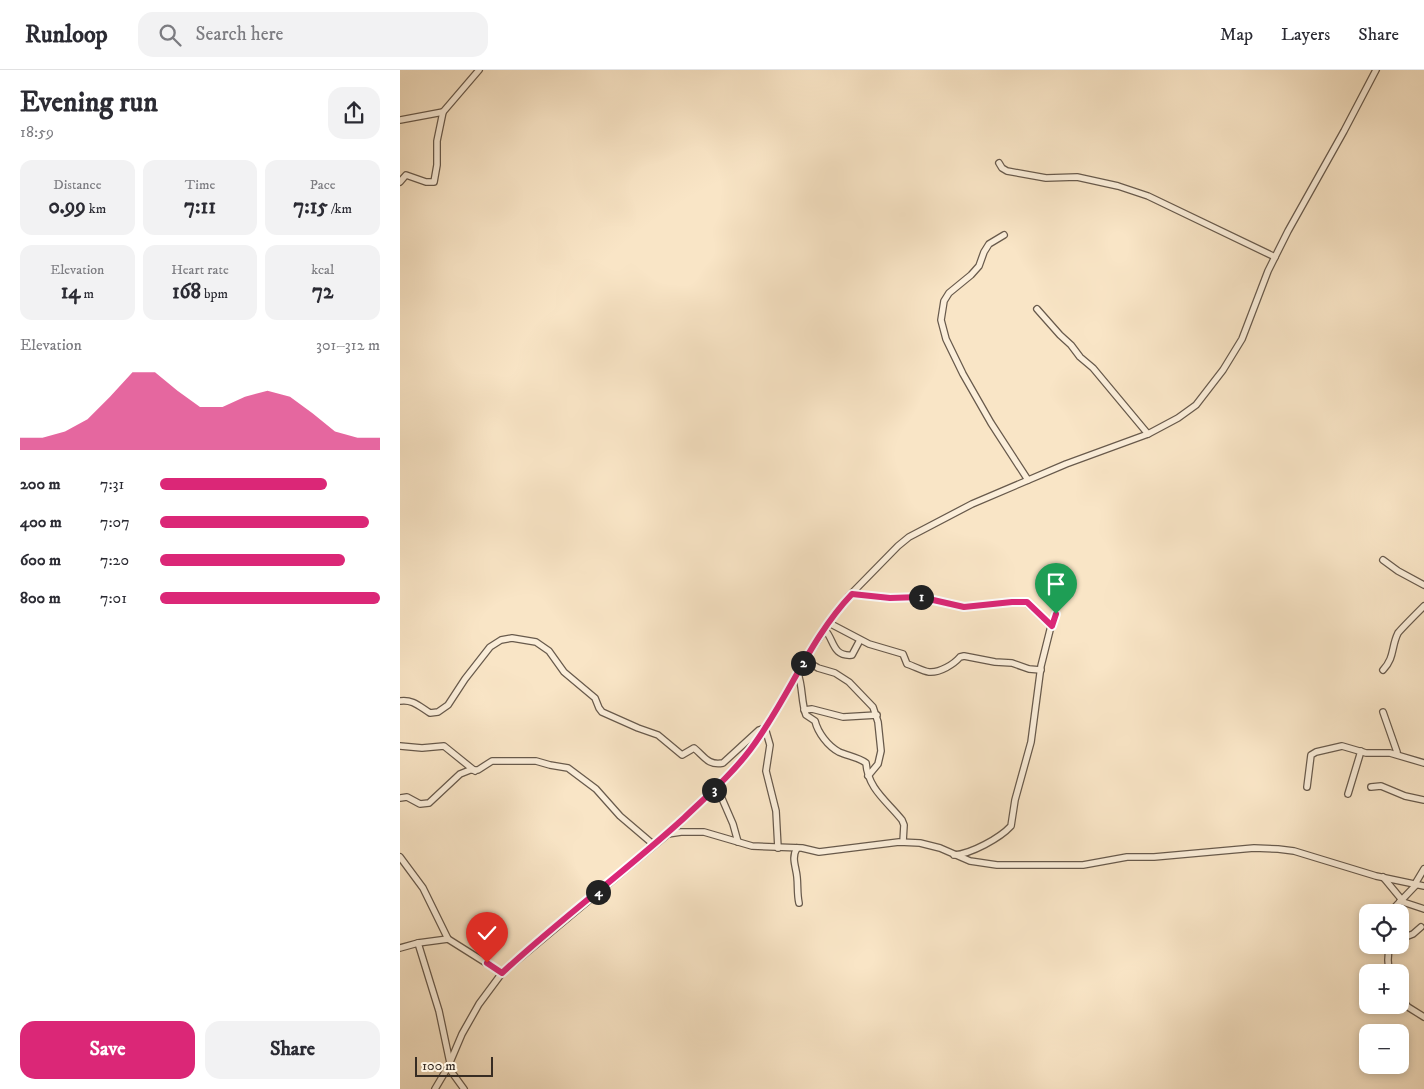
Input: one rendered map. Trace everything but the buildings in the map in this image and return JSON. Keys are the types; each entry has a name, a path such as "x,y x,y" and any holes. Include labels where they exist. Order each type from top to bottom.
{"street":[{"path":"400,182 406,175 426,182 434,182 437,165 437,141 443,112 479,70"},
{"path":"435,1089 479,1004 502,973 668,834 717,787 750,750 829,623 852,594 898,546 909,537 972,504 1028,480 1148,434 1178,418 1196,405 1223,370 1242,339 1274,257 1376,70"},
{"path":"400,120 443,112"},
{"path":"999,163 1007,171 1046,178 1077,177 1118,186 1148,196 1274,257"},
{"path":"1004,235 989,244 979,266 949,293 944,301 941,320 946,338 963,374 991,423 1028,480"},
{"path":"1037,309 1098,374 1148,434"},
{"path":"1383,560 1398,571 1424,585"},
{"path":"852,594 890,598 920,597 964,607 1027,602 1052,626"},
{"path":"1383,670 1390,662 1399,632 1424,606"},
{"path":"954,855 968,853 1002,834 1011,826 1015,800 1033,732 1041,670 1056,614"},
{"path":"829,623 860,640 903,654 907,664 929,672 947,668 956,662 960,656 1012,663 1041,670"},
{"path":"825,630 837,651 846,655 852,654 860,640"},
{"path":"400,702 410,701 418,704 430,713 438,712 448,705 490,647 501,640 516,638 536,642 548,651 564,672 595,698 599,710 658,735 682,755 694,748 706,761 717,764 723,763 759,730 765,728"},
{"path":"805,660 814,666 835,673 849,682 873,707 879,729 880,759 868,776"},
{"path":"798,674 806,715 815,721 820,734 838,752 856,757 866,763 866,772 877,793 902,820 904,826 903,842"},
{"path":"804,710 812,709 843,717 876,715"},
{"path":"1383,712 1388,721 1397,752 1403,758"},
{"path":"765,728 770,745 766,772 776,811 778,848"},
{"path":"400,746 422,748 444,746 475,771"},
{"path":"1307,787 1311,756 1316,752 1342,746 1366,753 1397,752"},
{"path":"1348,794 1361,751"},
{"path":"1384,753 1424,763"},
{"path":"400,798 407,797 420,804 428,803 460,774 470,770 475,771 492,760 536,761 565,767 596,789 620,816 654,845"},
{"path":"1370,787 1382,786 1405,796 1424,800"},
{"path":"717,787 733,824 738,842"},
{"path":"668,834 704,832 754,846 797,848 825,852 903,842 930,845 980,864 1052,866 1083,865 1127,857 1154,857 1254,848 1278,849 1294,851 1330,863 1424,886"},
{"path":"797,848 794,853 794,862 799,903"},
{"path":"400,857 423,888 448,939 502,973"},
{"path":"1398,904 1416,884 1424,869"},
{"path":"1383,877 1401,901 1424,909"},
{"path":"1409,935 1421,927"},
{"path":"400,948 418,943 448,939"},
{"path":"418,943 439,1011 449,1065 464,1089"},
{"path":"1409,1008 1424,1016"}],"route":[{"path":"487,963 502,973 668,834 717,787 750,750 773,716 821,635 852,594 890,598 920,597 964,607 1027,602 1052,626 1056,614"}]}
